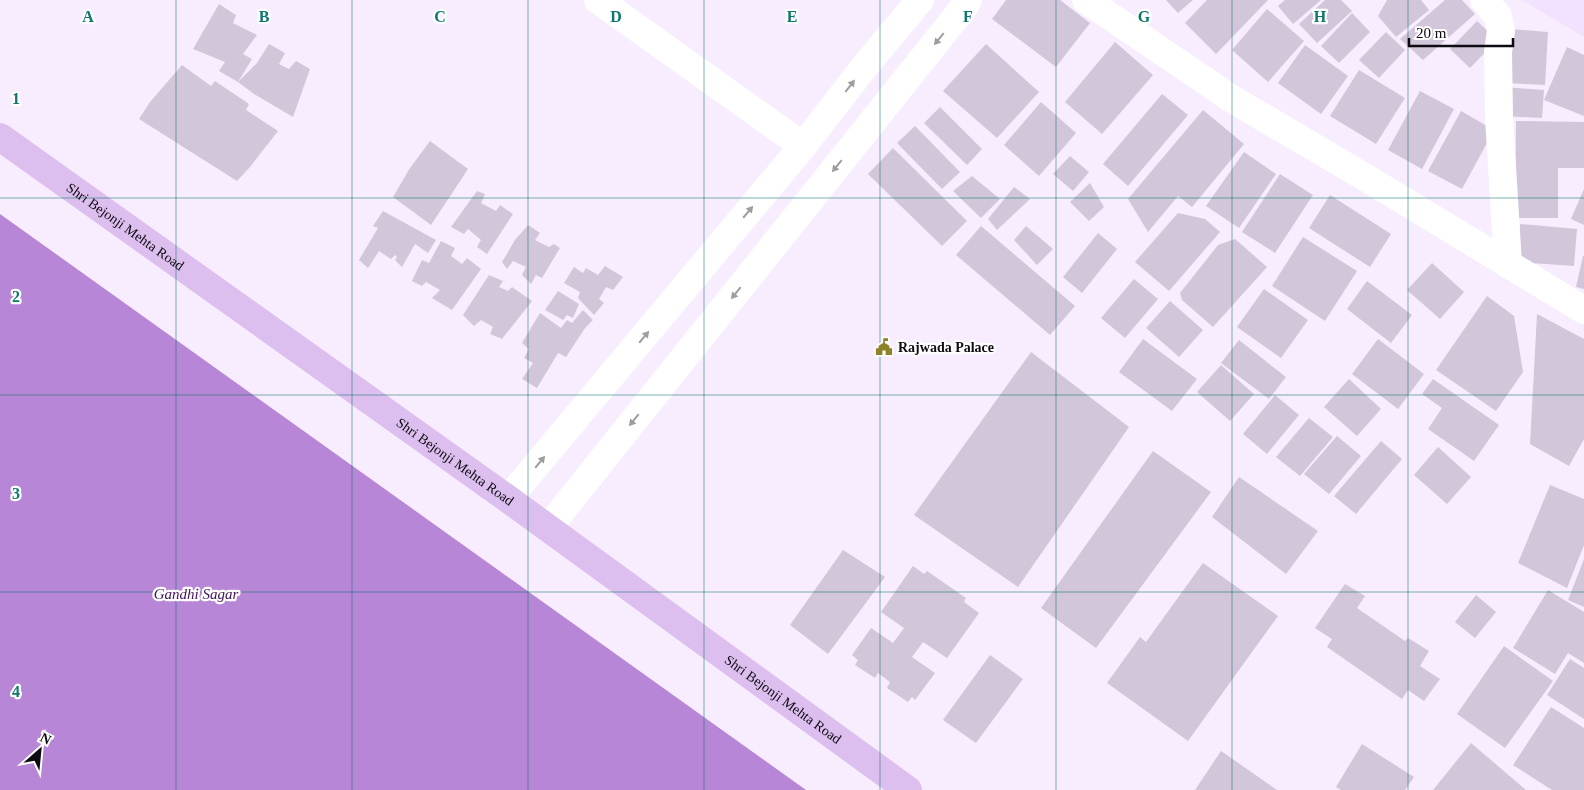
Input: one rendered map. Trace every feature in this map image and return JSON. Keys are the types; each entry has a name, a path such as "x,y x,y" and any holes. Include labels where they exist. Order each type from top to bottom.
{"main road":[{"name":"Shri Bejonji Mehta Road","path":"0,137 548,528 908,790"}],"street":[{"path":"598,0 802,146"},
{"path":"508,500 802,146 920,0"},
{"path":"548,528 952,23 968,0"},
{"path":"1086,0 1232,99 1584,310"},
{"path":"1484,0 1498,16 1501,31 1498,52 1499,118 1508,264"}],"shaded area":[{"path":"1522,0 1584,0 1584,37"}],"water":[{"name":"Gandhi Sagar","path":"0,214 806,790 0,790"}],"building":[{"path":"1006,0 1060,0 1090,23 1056,67 992,19"},
{"path":"1166,0 1193,0 1178,13"},
{"path":"1207,0 1268,0 1216,54 1185,23"},
{"path":"1285,0 1321,0 1293,24 1278,6"},
{"path":"1325,0 1341,0 1352,11 1317,43 1299,24"},
{"path":"1387,0 1421,0 1429,10 1396,37 1378,16"},
{"path":"1445,0 1462,0 1475,14 1423,60 1400,39"},
{"path":"219,4 236,15 233,23 257,35 243,54 252,59 238,82 219,71 225,62 193,49"},
{"path":"1267,9 1304,41 1268,82 1232,50"},
{"path":"1352,13 1370,32 1339,63 1321,46"},
{"path":"1477,21 1497,40 1470,68 1450,49"},
{"path":"1510,29 1548,32 1545,85 1506,83"},
{"path":"1386,32 1405,50 1379,78 1359,60"},
{"path":"1115,42 1153,75 1102,134 1065,102"},
{"path":"269,44 285,53 279,64 289,69 296,61 310,69 293,117 254,94 238,82 257,63"},
{"path":"986,44 1039,92 997,138 943,91"},
{"path":"1305,45 1348,76 1321,114 1278,83"},
{"path":"1567,47 1584,55 1584,116 1544,100"},
{"path":"182,65 211,86 215,81 249,104 246,110 278,131 237,181 139,119 150,102"},
{"path":"1359,70 1405,98 1376,144 1330,116"},
{"path":"1504,87 1544,90 1542,118 1503,116"},
{"path":"1420,91 1454,109 1422,169 1388,150"},
{"path":"1162,94 1188,115 1128,186 1103,164"},
{"path":"1041,102 1076,133 1039,176 1004,145"},
{"path":"940,107 982,149 967,165 924,123"},
{"path":"1203,110 1244,144 1192,207 1178,196 1148,232 1128,199"},
{"path":"1461,111 1494,130 1462,189 1428,171"},
{"path":"1516,121 1584,122 1584,168 1558,168 1558,218 1515,218"},
{"path":"915,126 960,172 942,189 897,143"},
{"path":"430,141 468,169 431,225 393,197 410,168"},
{"path":"893,148 967,221 942,246 868,174"},
{"path":"1244,152 1276,174 1239,228 1206,206"},
{"path":"1070,156 1089,172 1073,191 1053,174"},
{"path":"1280,174 1313,195 1275,253 1242,232"},
{"path":"972,176 1000,199 981,218 953,191"},
{"path":"1090,183 1104,207 1089,221 1070,202"},
{"path":"1014,187 1030,199 997,230 988,219"},
{"path":"1584,189 1584,225 1571,219"},
{"path":"477,191 485,194 481,203 496,211 500,205 513,214 487,254 477,247 481,240 468,229 464,234 451,227"},
{"path":"1330,195 1391,234 1370,267 1309,228"},
{"path":"383,211 436,240 428,253 415,244 402,267 395,260 397,257 395,255 391,259 379,251 368,268 359,260 378,228 373,226"},
{"path":"1178,213 1205,219 1220,232 1169,291 1135,262"},
{"path":"1520,224 1577,229 1574,266 1517,262"},
{"path":"528,225 540,233 535,240 549,247 554,244 560,248 542,278 536,275 531,284 522,275 526,267 513,261 507,269 502,262 515,240"},
{"path":"981,226 1075,306 1050,335 956,255"},
{"path":"1026,226 1053,249 1037,265 1014,240"},
{"path":"1098,233 1117,249 1082,293 1063,277"},
{"path":"1303,237 1357,271 1325,321 1272,286"},
{"path":"1235,239 1267,267 1213,327 1182,300 1180,293 1218,245"},
{"path":"441,241 455,248 451,256 462,264 467,258 481,269 452,310 432,298 440,290 426,282 422,286 412,281 422,260 429,263"},
{"path":"1584,256 1584,289 1576,287"},
{"path":"1432,263 1464,292 1440,319 1407,290"},
{"path":"605,266 623,277 613,290 606,287 599,299 604,303 594,315 578,298 580,292 564,283 574,267 583,273 586,268 598,275"},
{"path":"489,275 503,281 499,287 508,291 512,287 532,301 502,339 490,334 493,327 481,320 474,326 463,315"},
{"path":"1134,279 1158,299 1125,338 1101,318"},
{"path":"1367,281 1412,315 1391,343 1347,309"},
{"path":"1264,289 1308,320 1281,358 1237,327"},
{"path":"558,291 579,304 573,318 567,315 563,320 545,310"},
{"path":"1487,296 1514,316 1523,372 1496,411 1436,370"},
{"path":"1170,301 1203,330 1179,357 1146,328"},
{"path":"583,310 593,320 585,328 566,357 558,353 537,388 522,379 533,363 524,358 529,349 522,343 540,313 561,328 567,320 572,323"},
{"path":"1537,314 1584,339 1584,439 1569,466 1530,444"},
{"path":"1143,339 1197,379 1172,411 1119,372"},
{"path":"1378,339 1424,374 1398,409 1352,374"},
{"path":"1239,340 1286,377 1269,399 1221,363"},
{"path":"1031,352 1129,427 1018,587 914,515"},
{"path":"1221,365 1254,394 1230,421 1197,392"},
{"path":"1349,379 1381,409 1357,436 1324,407"},
{"path":"1433,379 1499,425 1474,461 1428,429 1442,408 1422,394"},
{"path":"1275,395 1299,415 1267,454 1243,434"},
{"path":"1309,418 1333,437 1300,476 1276,457"},
{"path":"1337,436 1361,456 1329,494 1304,474"},
{"path":"1381,441 1402,459 1356,514 1334,496"},
{"path":"1438,447 1471,477 1447,504 1414,475"},
{"path":"1153,451 1211,492 1096,648 1041,608"},
{"path":"1239,477 1318,531 1286,574 1212,517"},
{"path":"1550,485 1584,499 1584,545 1567,588 1518,563"},
{"path":"843,550 885,577 828,654 790,625"},
{"path":"1584,559 1584,607 1568,600"},
{"path":"1203,563 1278,616 1188,741 1107,683 1140,637 1146,642"},
{"path":"913,566 924,574 927,571 966,598 964,602 979,613 947,658 923,642 912,657 935,673 915,700 912,697 908,702 887,688 890,682 878,673 875,678 855,665 858,660 852,655 871,628 893,643 904,628 881,612"},
{"path":"1345,584 1365,596 1357,608 1405,641 1408,638 1429,651 1420,666 1440,679 1424,701 1408,690 1402,699 1327,647 1332,639 1315,628"},
{"path":"1548,590 1584,612 1584,663 1568,653 1555,674 1513,648"},
{"path":"1476,595 1496,612 1475,638 1455,622"},
{"path":"1504,646 1553,681 1505,748 1457,714"},
{"path":"990,655 1023,679 976,743 943,720"},
{"path":"1570,659 1584,668 1584,719 1547,695"},
{"path":"1551,707 1584,728 1584,790 1552,790 1513,765"},
{"path":"1471,743 1526,790 1433,790"},
{"path":"1362,744 1414,777 1405,790 1341,790 1336,787"},
{"path":"1221,751 1277,790 1195,790"}],"place":[{"name":"Rajwada Palace","path":"884,347"}]}
